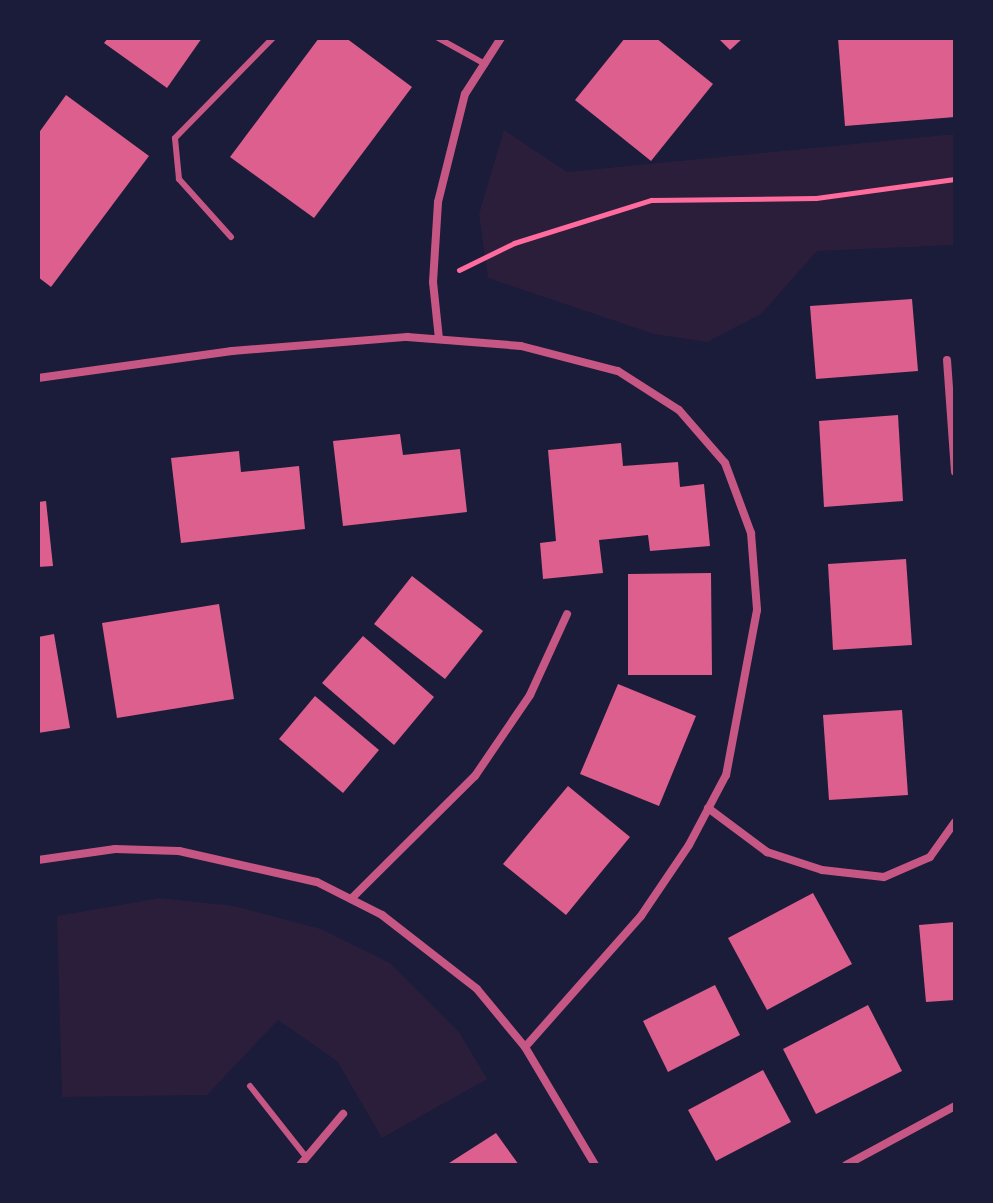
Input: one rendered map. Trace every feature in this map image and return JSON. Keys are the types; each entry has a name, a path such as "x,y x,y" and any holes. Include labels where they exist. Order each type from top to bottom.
{"street":[{"path":"439,339 433,282 438,202 465,94 501,38"},
{"path":"38,378 232,351 407,337 521,346 618,371 679,410 725,463 751,533 757,610 726,775 641,916 525,1047"},
{"path":"947,360 955,472"},
{"path":"351,899 475,776 530,695 567,614"},
{"path":"708,808 767,852 822,870 884,877 930,857 955,822"},
{"path":"38,860 115,849 179,851 263,867 317,882 351,899 436,952 477,989 525,1047 595,1165"},
{"path":"846,1165 955,1106"},
{"path":"303,1161 343,1114"}],"lane":[{"path":"231,237 179,179 175,138 273,38"},
{"path":"438,38 485,64"},
{"path":"250,1086 303,1161"}],"path":[{"path":"433,282 514,243 651,200 816,198 955,179"}],"shaded area":[{"path":"504,130 567,172 955,134 955,245 817,251 761,314 707,342 654,334 488,278 479,214"},
{"path":"160,898 234,906 321,929 390,963 459,1032 487,1079 382,1138 337,1061 278,1020 207,1095 62,1097 57,916"}],"building":[{"path":"108,38 202,38 167,88 104,43"},
{"path":"319,38 346,38 412,87 314,218 230,157"},
{"path":"625,38 656,38 713,84 651,161 575,100"},
{"path":"718,38 743,38 730,50"},
{"path":"838,38 953,38 955,117 845,126"},
{"path":"66,95 149,156 51,287 38,277 38,134"},
{"path":"912,299 918,371 816,379 810,306"},
{"path":"898,415 903,501 824,507 819,421"},
{"path":"400,434 403,455 460,449 467,512 343,526 333,441"},
{"path":"621,443 623,466 678,462 680,487 704,484 710,546 650,551 648,535 599,540 603,573 543,579 540,543 556,541 548,450"},
{"path":"239,451 241,472 299,466 305,529 181,543 171,458"},
{"path":"46,501 53,566 38,567 38,502"},
{"path":"906,559 912,645 833,650 828,564"},
{"path":"711,573 712,675 628,675 628,574"},
{"path":"412,576 483,631 445,679 374,624"},
{"path":"219,604 234,699 117,718 102,623"},
{"path":"54,634 70,728 38,733 38,637"},
{"path":"363,636 434,697 394,745 322,683"},
{"path":"618,684 696,716 659,806 580,774"},
{"path":"315,696 379,750 343,793 279,739"},
{"path":"902,710 908,795 829,800 823,715"},
{"path":"568,786 630,837 566,915 503,864"},
{"path":"813,893 852,964 767,1010 728,938"},
{"path":"955,922 955,1000 926,1002 919,925"},
{"path":"715,985 740,1035 668,1072 643,1021"},
{"path":"868,1005 902,1071 816,1114 783,1049"},
{"path":"763,1070 791,1122 716,1161 688,1110"},
{"path":"496,1133 519,1165 446,1165"}]}
